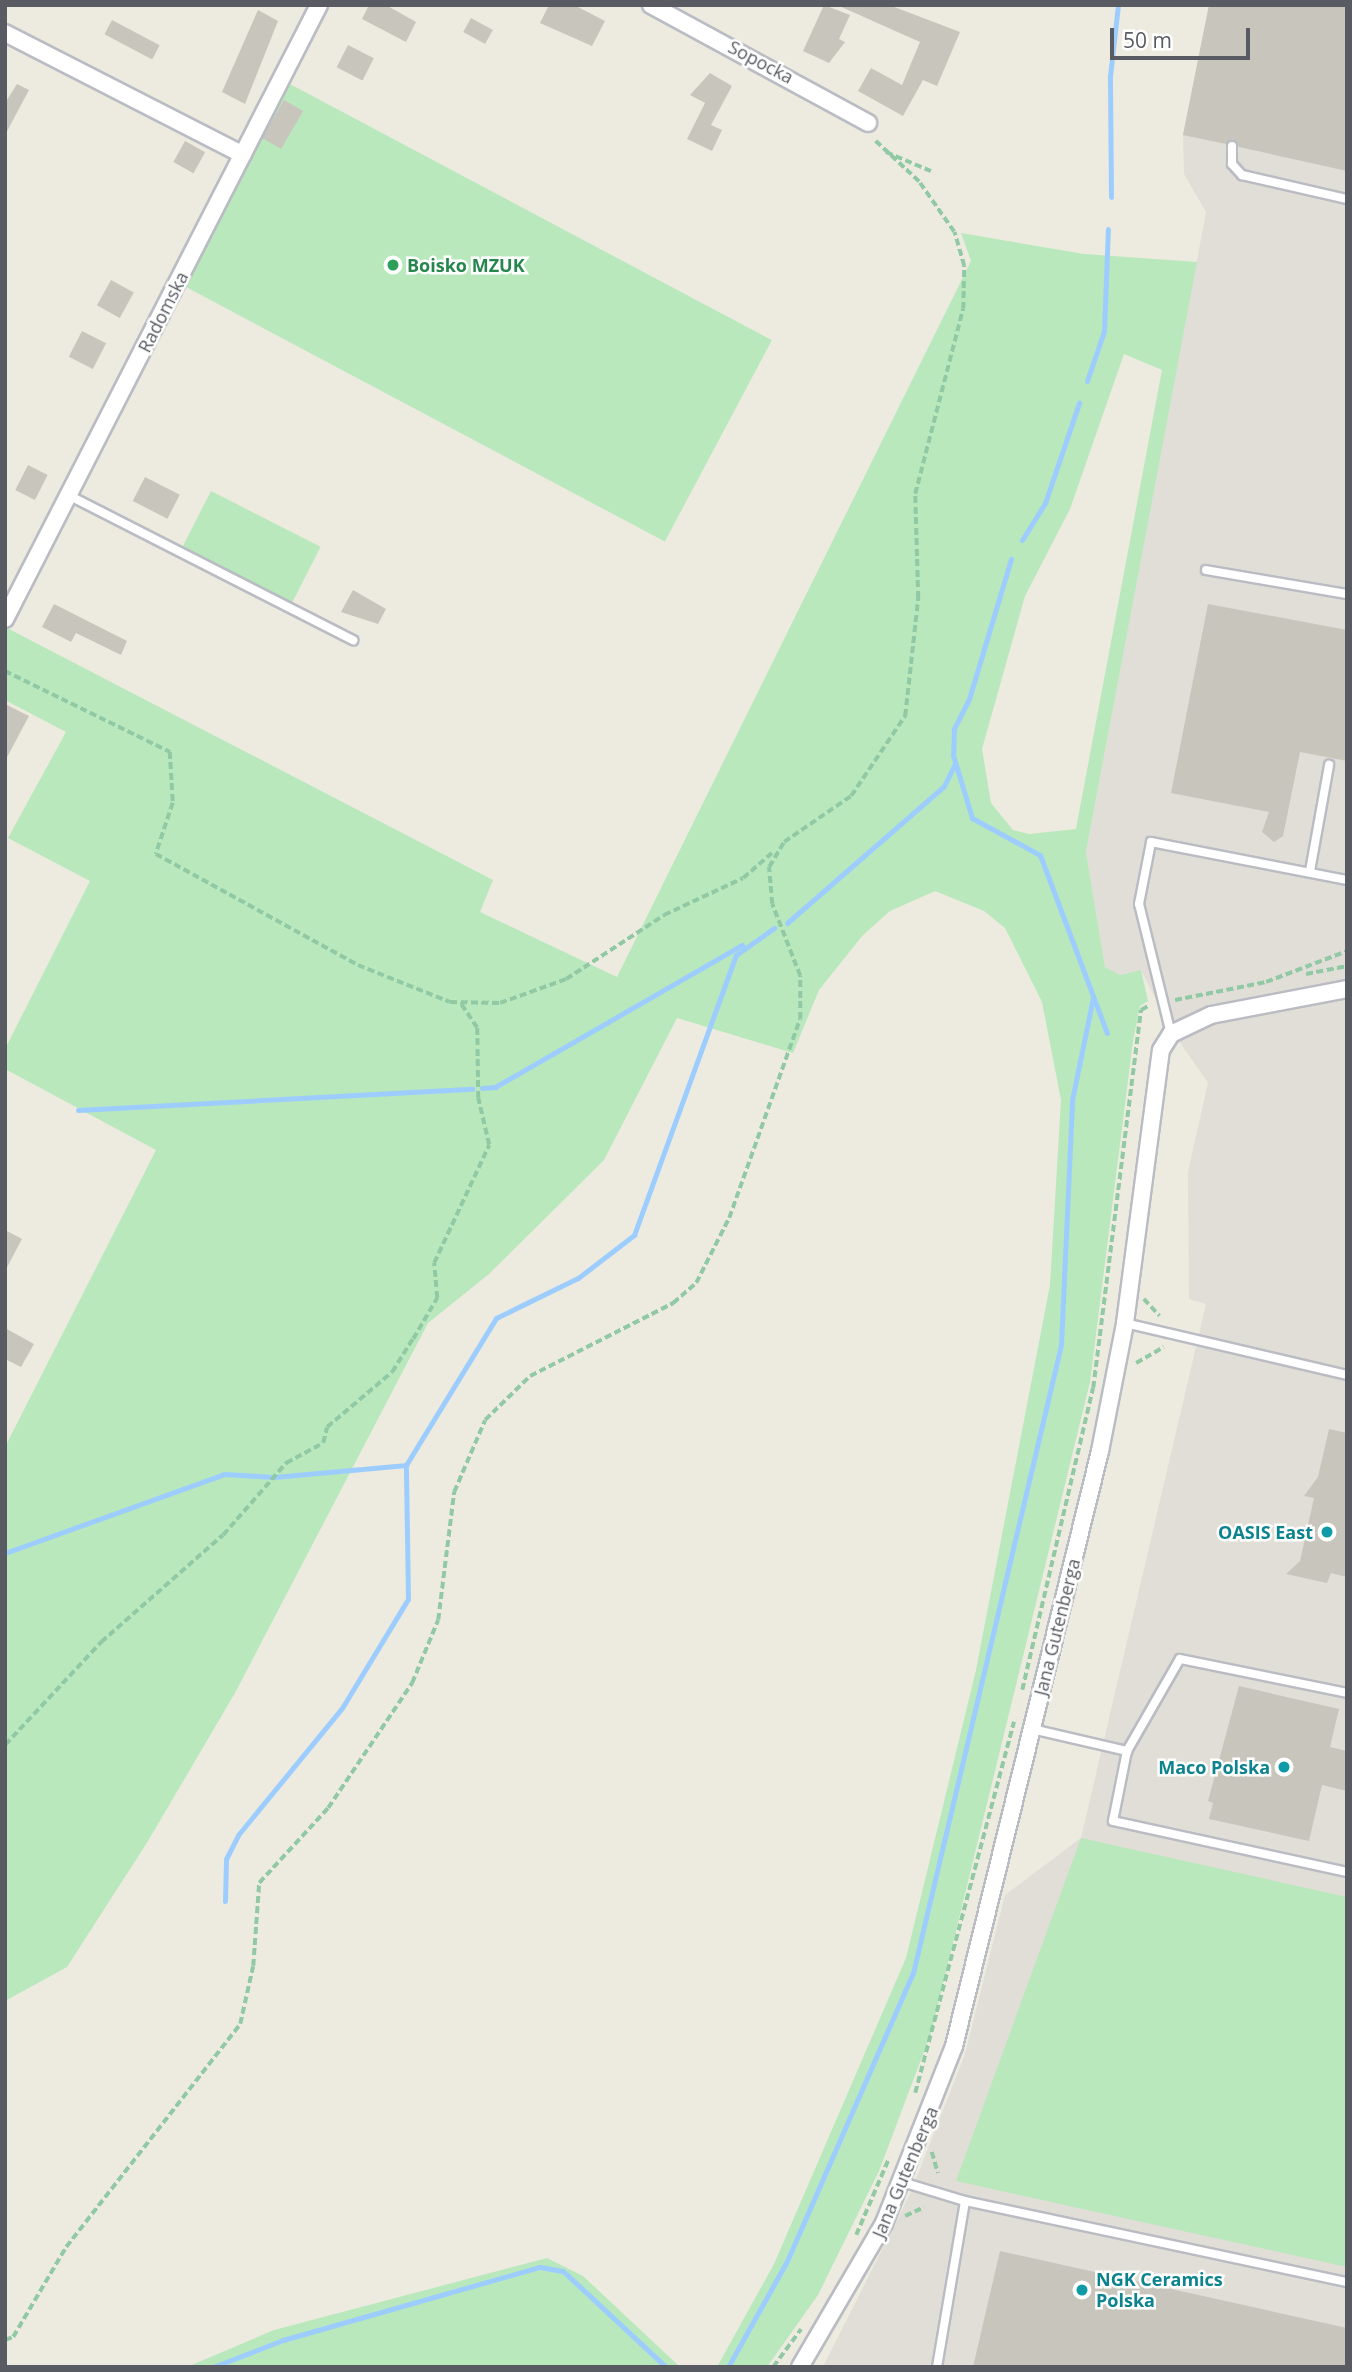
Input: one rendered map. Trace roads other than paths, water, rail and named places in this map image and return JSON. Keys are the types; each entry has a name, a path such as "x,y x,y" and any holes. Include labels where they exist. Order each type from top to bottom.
{"street":[{"name":"Radomska","path":"5,619 320,5"},
{"name":"Sopocka","path":"651,5 868,123"},
{"path":"5,33 243,155"},
{"path":"1171,1034 1211,1014 1347,989"},
{"name":"Jana Gutenberga","path":"800,2367 863,2266 902,2182 954,2046 1032,1729 1125,1323 1152,1082 1171,1034"}],"lane":[{"path":"1232,146 1232,164 1242,175 1347,199"},
{"path":"70,496 353,640"},
{"path":"1206,569 1347,594"},
{"path":"1310,871 1329,765"},
{"path":"1171,1034 1160,1003 1139,904 1150,842 1347,880"},
{"path":"1125,1323 1347,1375"},
{"path":"1347,1693 1180,1659 1127,1751 1113,1821 1347,1872"},
{"path":"1032,1729 1127,1751"},
{"path":"902,2182 965,2201 1347,2282"},
{"path":"937,2367 965,2201"}],"waterway":[{"path":"1111,197 1110,76 1118,5"},
{"path":"1087,381 1104,331 1108,229"},
{"path":"1022,540 1045,503 1079,403"},
{"path":"1011,559 969,699 954,729 953,755 972,818 1040,855 1107,1033"},
{"path":"787,923 944,786 955,763"},
{"path":"5,1553 224,1474 274,1477 406,1465 496,1318 578,1278 634,1235 736,955 774,928"},
{"path":"482,1088 495,1087 742,945"},
{"path":"728,2367 787,2261 913,1973 1061,1345 1072,1100 1093,998"},
{"path":"78,1110 472,1089"},
{"path":"225,1901 226,1859 238,1835 342,1708 408,1599 406,1465"},
{"path":"213,2367 283,2340 540,2267 563,2271 666,2367"}],"place":[{"name":"Boisko MZUK","path":"393,265"},
{"name":"OASIS East","path":"1327,1532"},
{"name":"Maco Polska","path":"1284,1767"},
{"name":"NGK Ceramics Polska","path":"1082,2290"}]}
